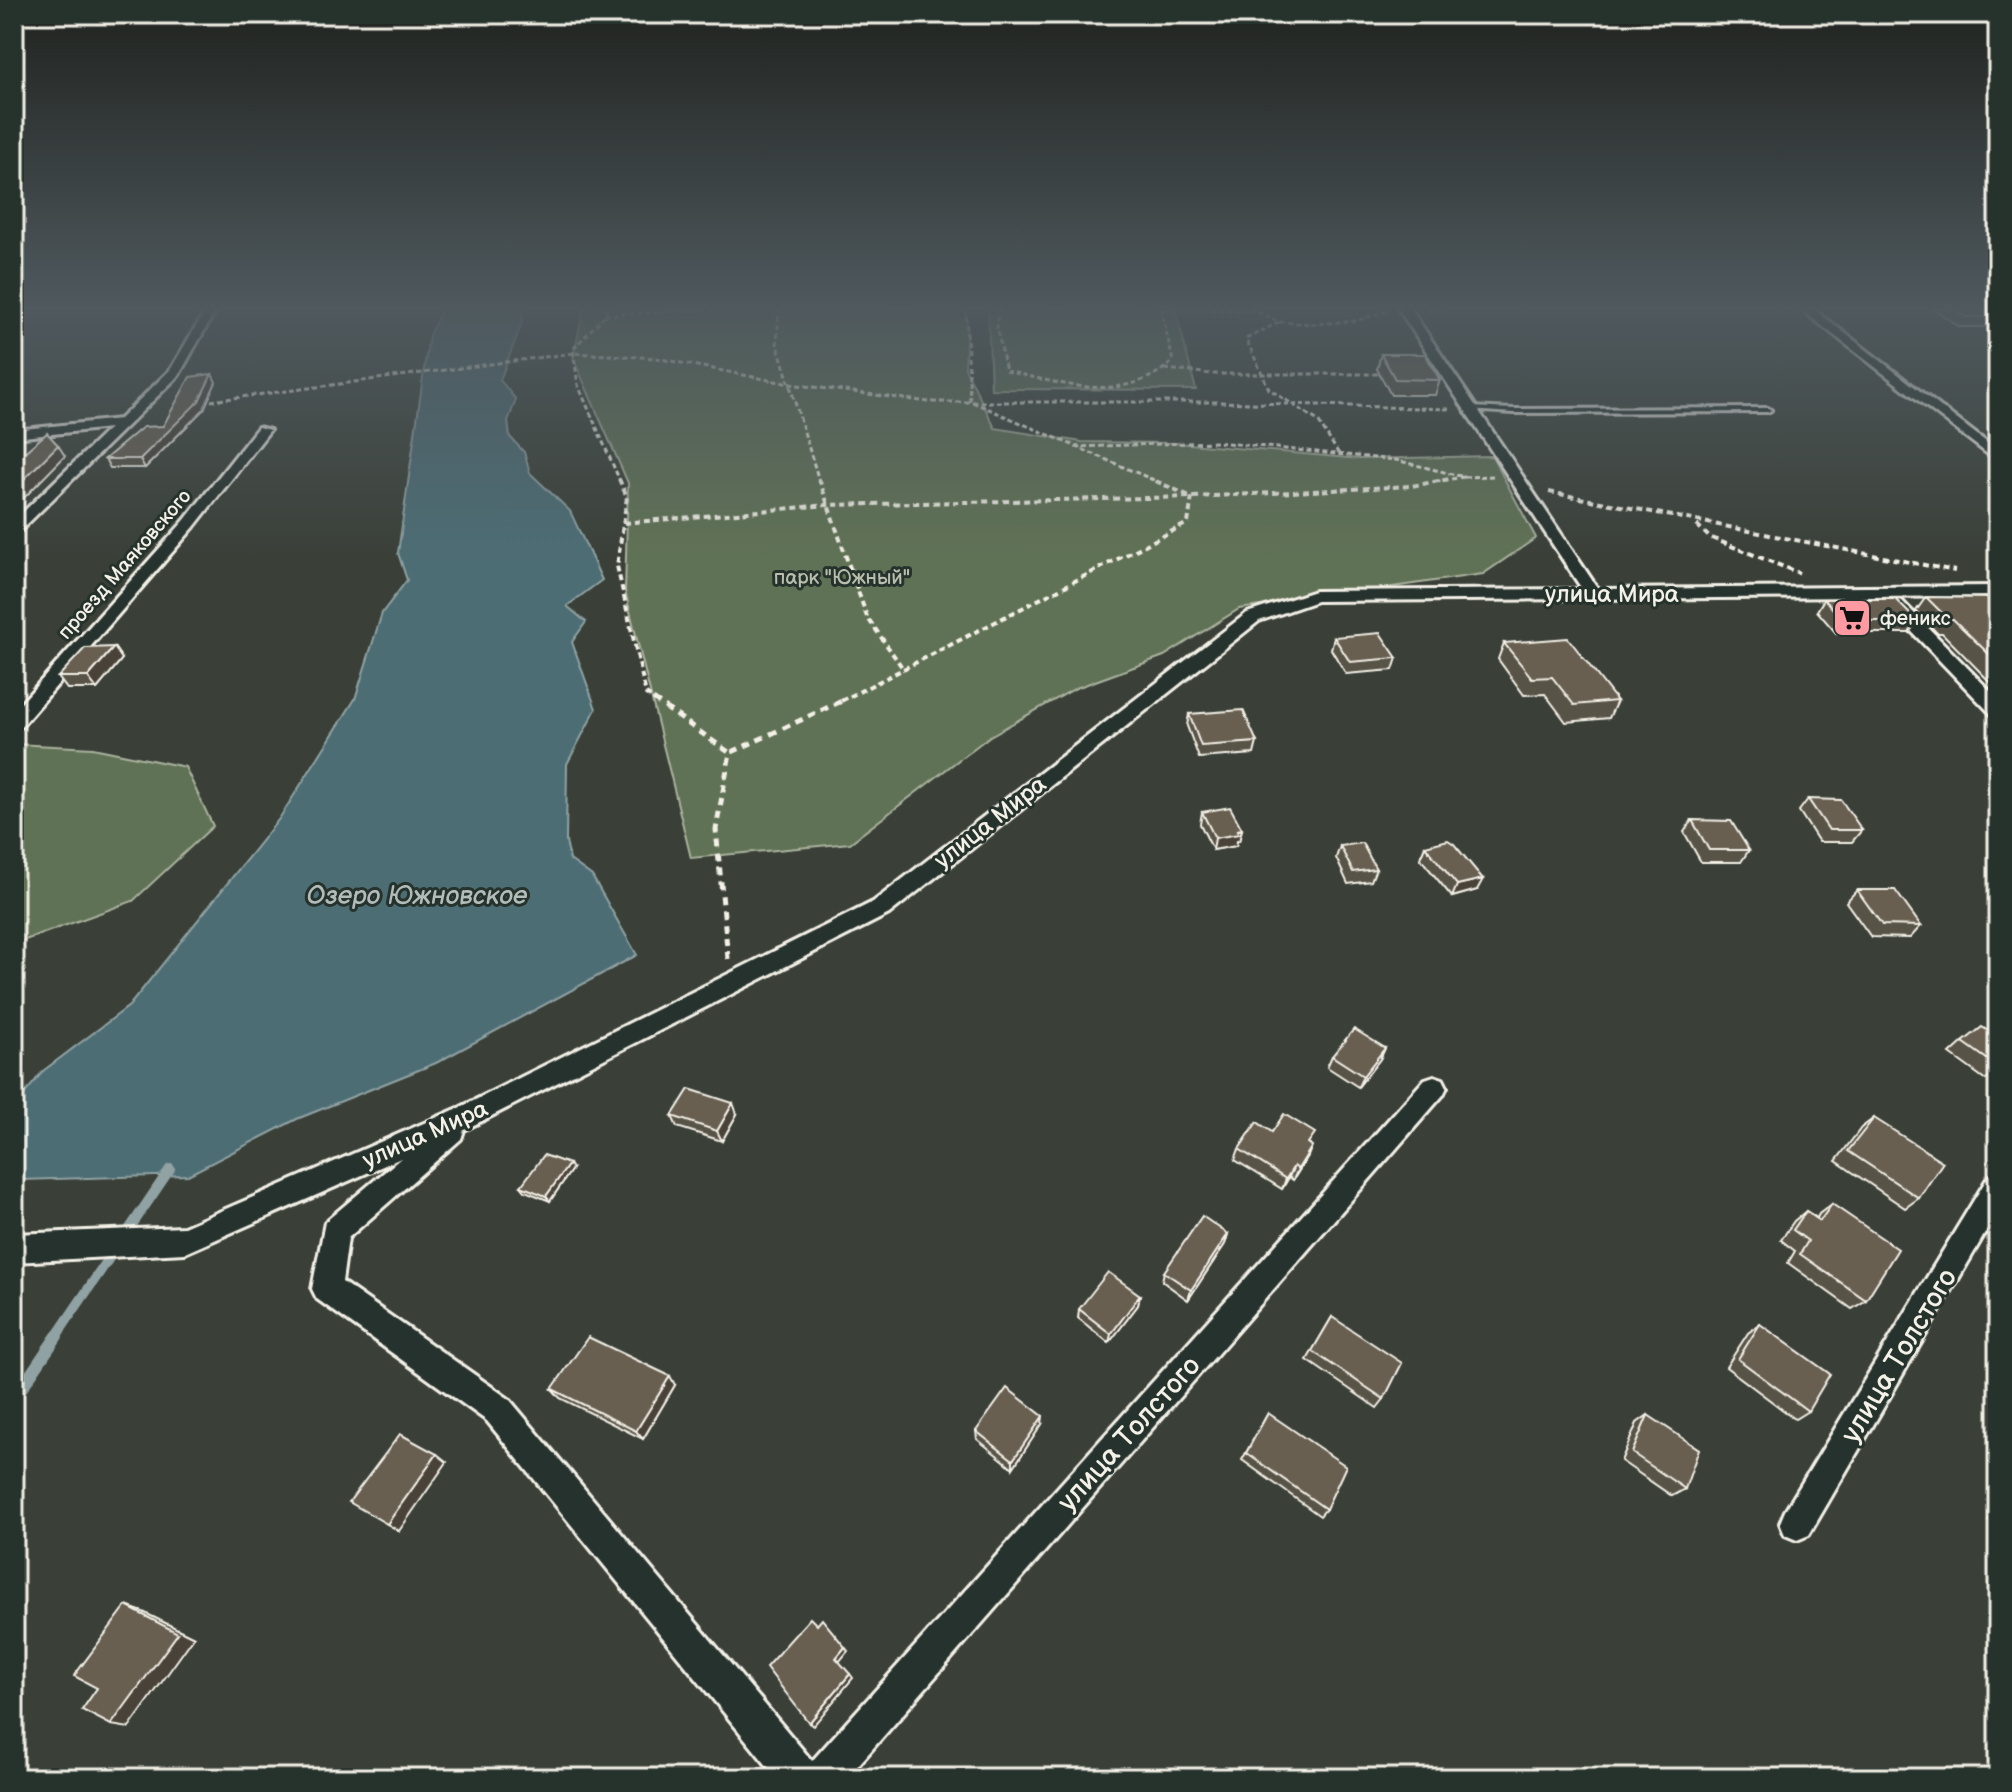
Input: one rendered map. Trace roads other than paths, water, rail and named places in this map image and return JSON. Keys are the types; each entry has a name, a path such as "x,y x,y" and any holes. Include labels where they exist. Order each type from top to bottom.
{"street":[{"path":"14,529 155,392"},
{"path":"1459,392 1593,594"},
{"path":"1913,392 1998,458"},
{"path":"14,434 125,422"},
{"name":"проезд Маяковского","path":"14,723 189,524 263,430"},
{"path":"1882,591 1998,710"},
{"name":"улица Мира","path":"14,1248 185,1240 470,1115 881,908 1253,617 1315,596 1994,591"},
{"name":"улица Толстого","path":"822,1778 1434,1087"},
{"path":"470,1115 335,1231 327,1289 498,1410 801,1778"},
{"name":"улица Толстого","path":"1797,1523 1998,1186"}],"lane":[{"path":"1470,409 1768,410"}],"water":[{"name":"Озеро Южновское","path":"421,392 509,392 516,400 508,421 510,437 524,452 530,473 570,511 602,580 567,606 586,622 572,642 596,709 567,764 566,841 570,860 592,876 637,955 436,1063 297,1119 188,1175 21,1180 14,1170 14,1107 43,1071 129,1006 279,819 355,699 382,613 407,580 398,553"}],"waterway":[{"path":"124,1237 170,1169"},
{"path":"55,1338 116,1248"},
{"path":"14,1399 57,1336"}],"place":[{"name":"феникс","path":"1852,618"}],"park label":[{"name":"парк \"Южный\"","path":"842,577"}]}
